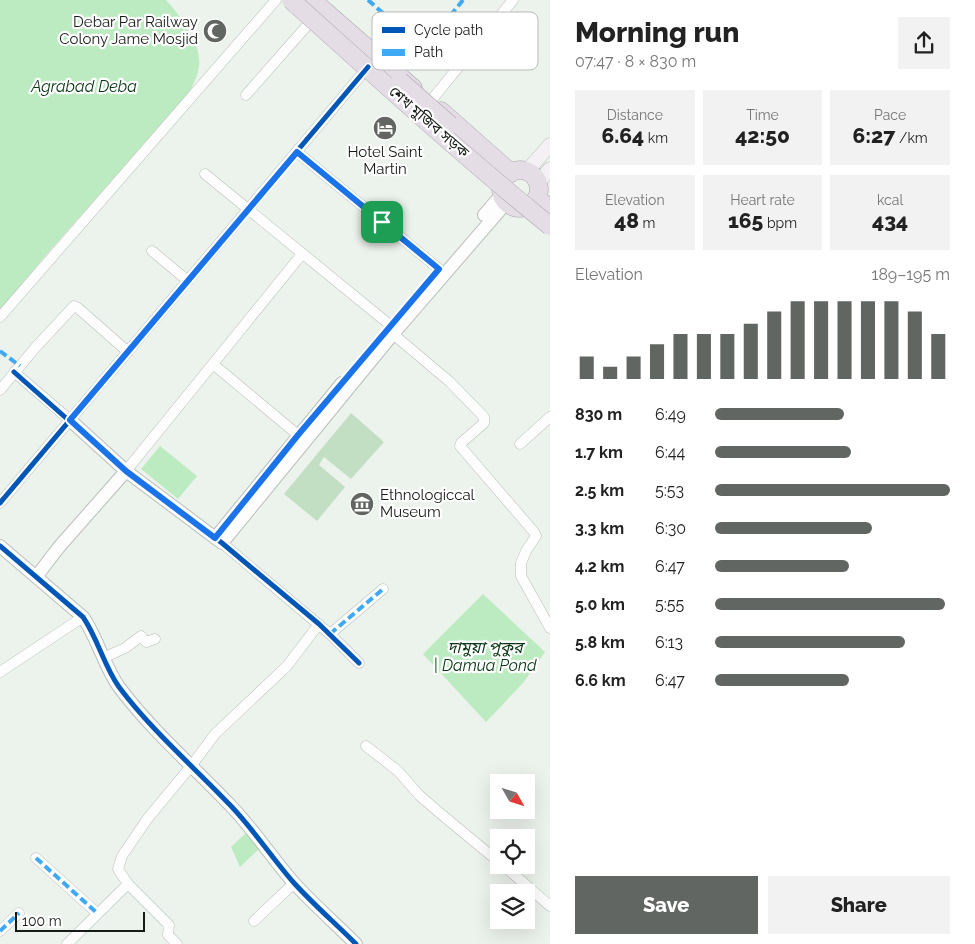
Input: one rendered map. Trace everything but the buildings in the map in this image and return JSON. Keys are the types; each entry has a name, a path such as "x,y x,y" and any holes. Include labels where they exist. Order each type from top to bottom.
{"highway":[{"name":"শেখ মুজিব সড়ক","path":"290,0 368,67 522,191"},
{"path":"290,0 516,199 550,226"},
{"path":"304,0 372,58"},
{"name":"শেখ মুজিব সড়ক","path":"312,0 372,52"},
{"path":"386,70 550,214"},
{"name":"শেখ মুজিব সড়ক","path":"393,70 430,102 522,191 550,226"}],"main road":[{"path":"522,191 550,145"},
{"path":"522,191 550,169"}],"street":[{"path":"0,317 276,0"},
{"path":"504,12 514,0"},
{"path":"246,95 312,20"},
{"path":"0,503 368,67"},
{"path":"430,102 456,70"},
{"path":"297,152 439,269"},
{"path":"205,174 391,330 450,382 484,417 484,423 460,446 536,536 521,563 521,576 550,628"},
{"path":"219,540 439,269 522,191"},
{"path":"219,540 298,435 391,330 522,191"},
{"path":"152,251 188,281"},
{"path":"36,577 58,547 126,471 302,254"},
{"path":"0,390 74,306 128,352"},
{"path":"213,364 298,435"},
{"path":"14,372 126,471 219,540 319,624 360,663"},
{"path":"520,444 550,417"},
{"path":"0,546 83,617 92,630 103,658 119,686 151,725 233,808 294,883 356,944"},
{"path":"330,634 383,589"},
{"path":"0,672 83,617"},
{"path":"169,941 169,925 128,884 118,869 122,856 148,818 215,734 287,666 319,624"},
{"path":"103,658 125,648 141,636 146,642 155,639"},
{"path":"366,746 398,771 420,795 490,855"},
{"path":"36,858 97,914"},
{"path":"513,874 550,906"},
{"path":"254,921 294,883"},
{"path":"67,944 128,884"},
{"path":"0,931 19,913"}],"shaded area":[{"path":"351,413 384,442 351,479 324,457 319,465 345,487 317,521 284,494"}],"water":[{"name":"Agrabad Deba","path":"166,0 183,21 193,39 197,48 199,65 188,94 45,256 0,310 0,1"},
{"path":"160,446 197,476 178,499 141,469"},
{"name":"দামুয়া পুকুর | Damua Pond","path":"483,594 545,652 523,683 486,722 423,654"},
{"path":"251,828 262,846 240,867 231,847"}],"marked path":[{"path":"368,0 382,12"},
{"path":"453,12 463,0"},
{"path":"0,351 20,366"},
{"path":"330,634 383,589"},
{"path":"36,858 97,913"},
{"path":"0,931 19,913"}],"cycle path":[{"path":"0,503 368,67"},
{"path":"14,372 126,471 222,543 319,624 359,663"},
{"path":"0,546 83,617 114,679 132,703 159,734 239,815 294,883 356,944"}],"place":[{"name":"Debar Par Railway Colony Jame Mosjid","path":"215,31"},
{"name":"Hotel Saint Martin","path":"385,128"},
{"name":"Ethnologiccal Museum","path":"362,504"}],"route":[{"path":"297,152 382,222 439,269 298,435 215,538 126,471 70,420 297,152"}]}
